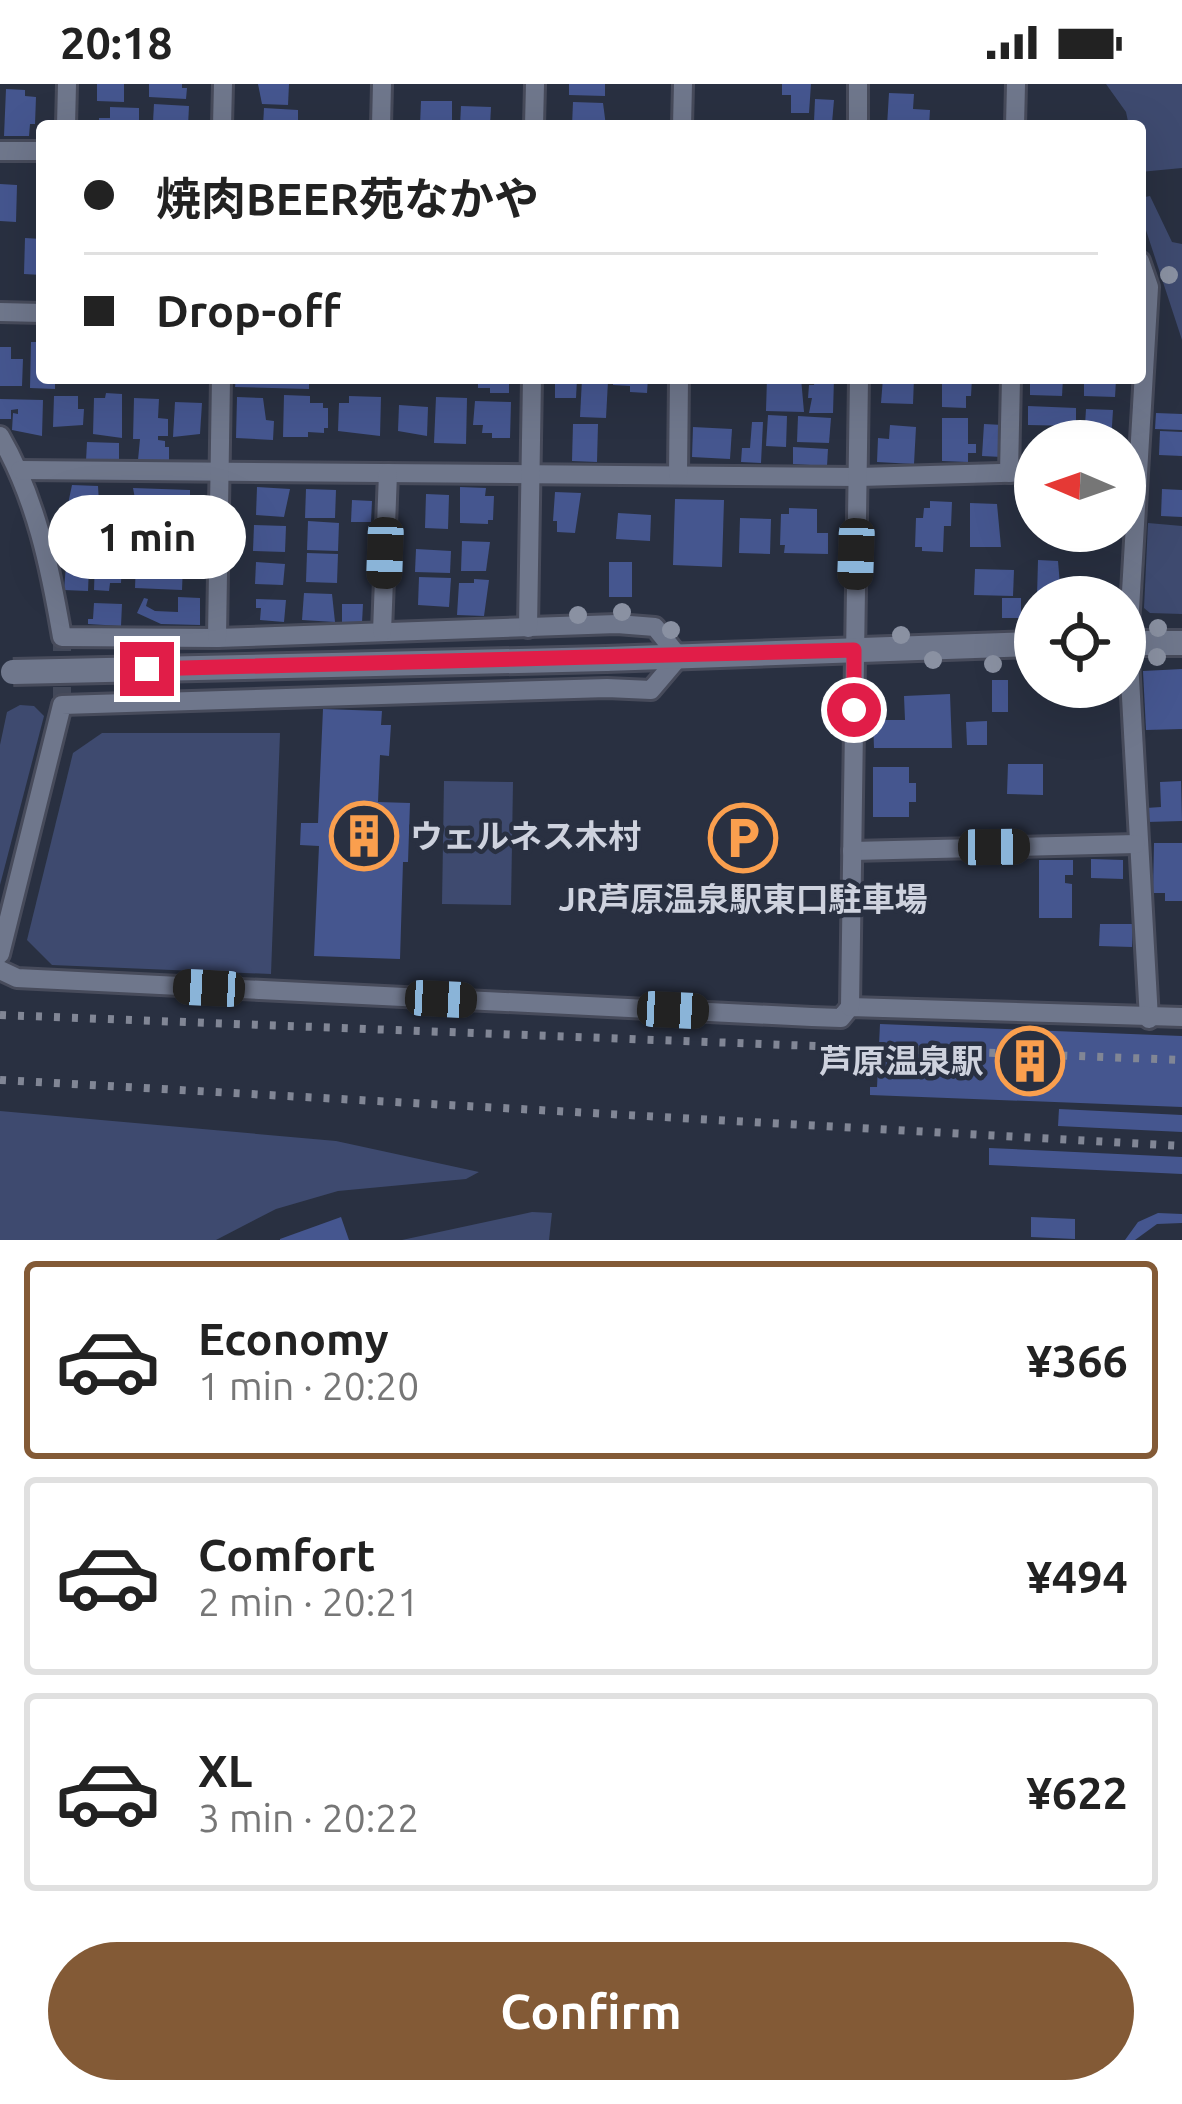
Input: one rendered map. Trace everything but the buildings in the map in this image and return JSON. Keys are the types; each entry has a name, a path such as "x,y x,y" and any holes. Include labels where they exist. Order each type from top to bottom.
{"street":[{"path":"66,120 67,84"},
{"path":"223,84 223,120"},
{"path":"381,120 382,84"},
{"path":"534,120 535,84"},
{"path":"682,120 683,84"},
{"path":"858,84 859,120"},
{"path":"1015,120 1016,84"},
{"path":"0,151 36,151"},
{"path":"1146,278 1146,317"},
{"path":"0,312 36,313"},
{"path":"217,638 221,384"},
{"path":"528,628 532,384"},
{"path":"678,476 679,384"},
{"path":"0,970 17,978 841,1018 850,1007 859,384"},
{"path":"1010,473 1011,384"},
{"path":"1136,420 1139,384"},
{"path":"0,436 20,470 49,561 62,637 217,638 617,624 655,627 680,657"},
{"path":"20,470 859,477 1014,473"},
{"path":"382,632 388,473"},
{"path":"1146,643 1182,643"},
{"path":"6,672 1014,645"},
{"path":"0,954 62,705 651,690 680,657"},
{"path":"1129,708 1149,1018"},
{"path":"852,851 1136,844"},
{"path":"850,1007 1182,1017"}],"shaded area":[{"path":"1106,84 1182,84 1182,168 1146,171 1146,120 1128,120"},
{"path":"1150,196 1172,242 1182,244 1182,340 1146,230 1146,197"},
{"path":"1148,523 1182,526 1182,614 1146,610"},
{"path":"20,705 34,706 44,716 0,885 0,745 7,712"},
{"path":"102,733 280,733 271,974 52,965 27,940 73,753"},
{"path":"444,781 513,782 511,905 442,904"},
{"path":"0,1111 336,1141 479,1172 466,1179 338,1191 276,1209 216,1240 0,1240"},
{"path":"532,1212 552,1213 549,1240 402,1240"}],"tunnel":[{"path":"62,637 62,705"}],"railway":[{"path":"0,1015 1182,1060"},
{"path":"0,1080 1182,1146"}],"place":[{"name":"ウェルネス木村","path":"364,836"},
{"name":"JR芦原温泉駅東口駐車場","path":"743,838"},
{"name":"芦原温泉駅","path":"1030,1061"}],"route":[{"path":"147,669 854,650 854,710"}]}
